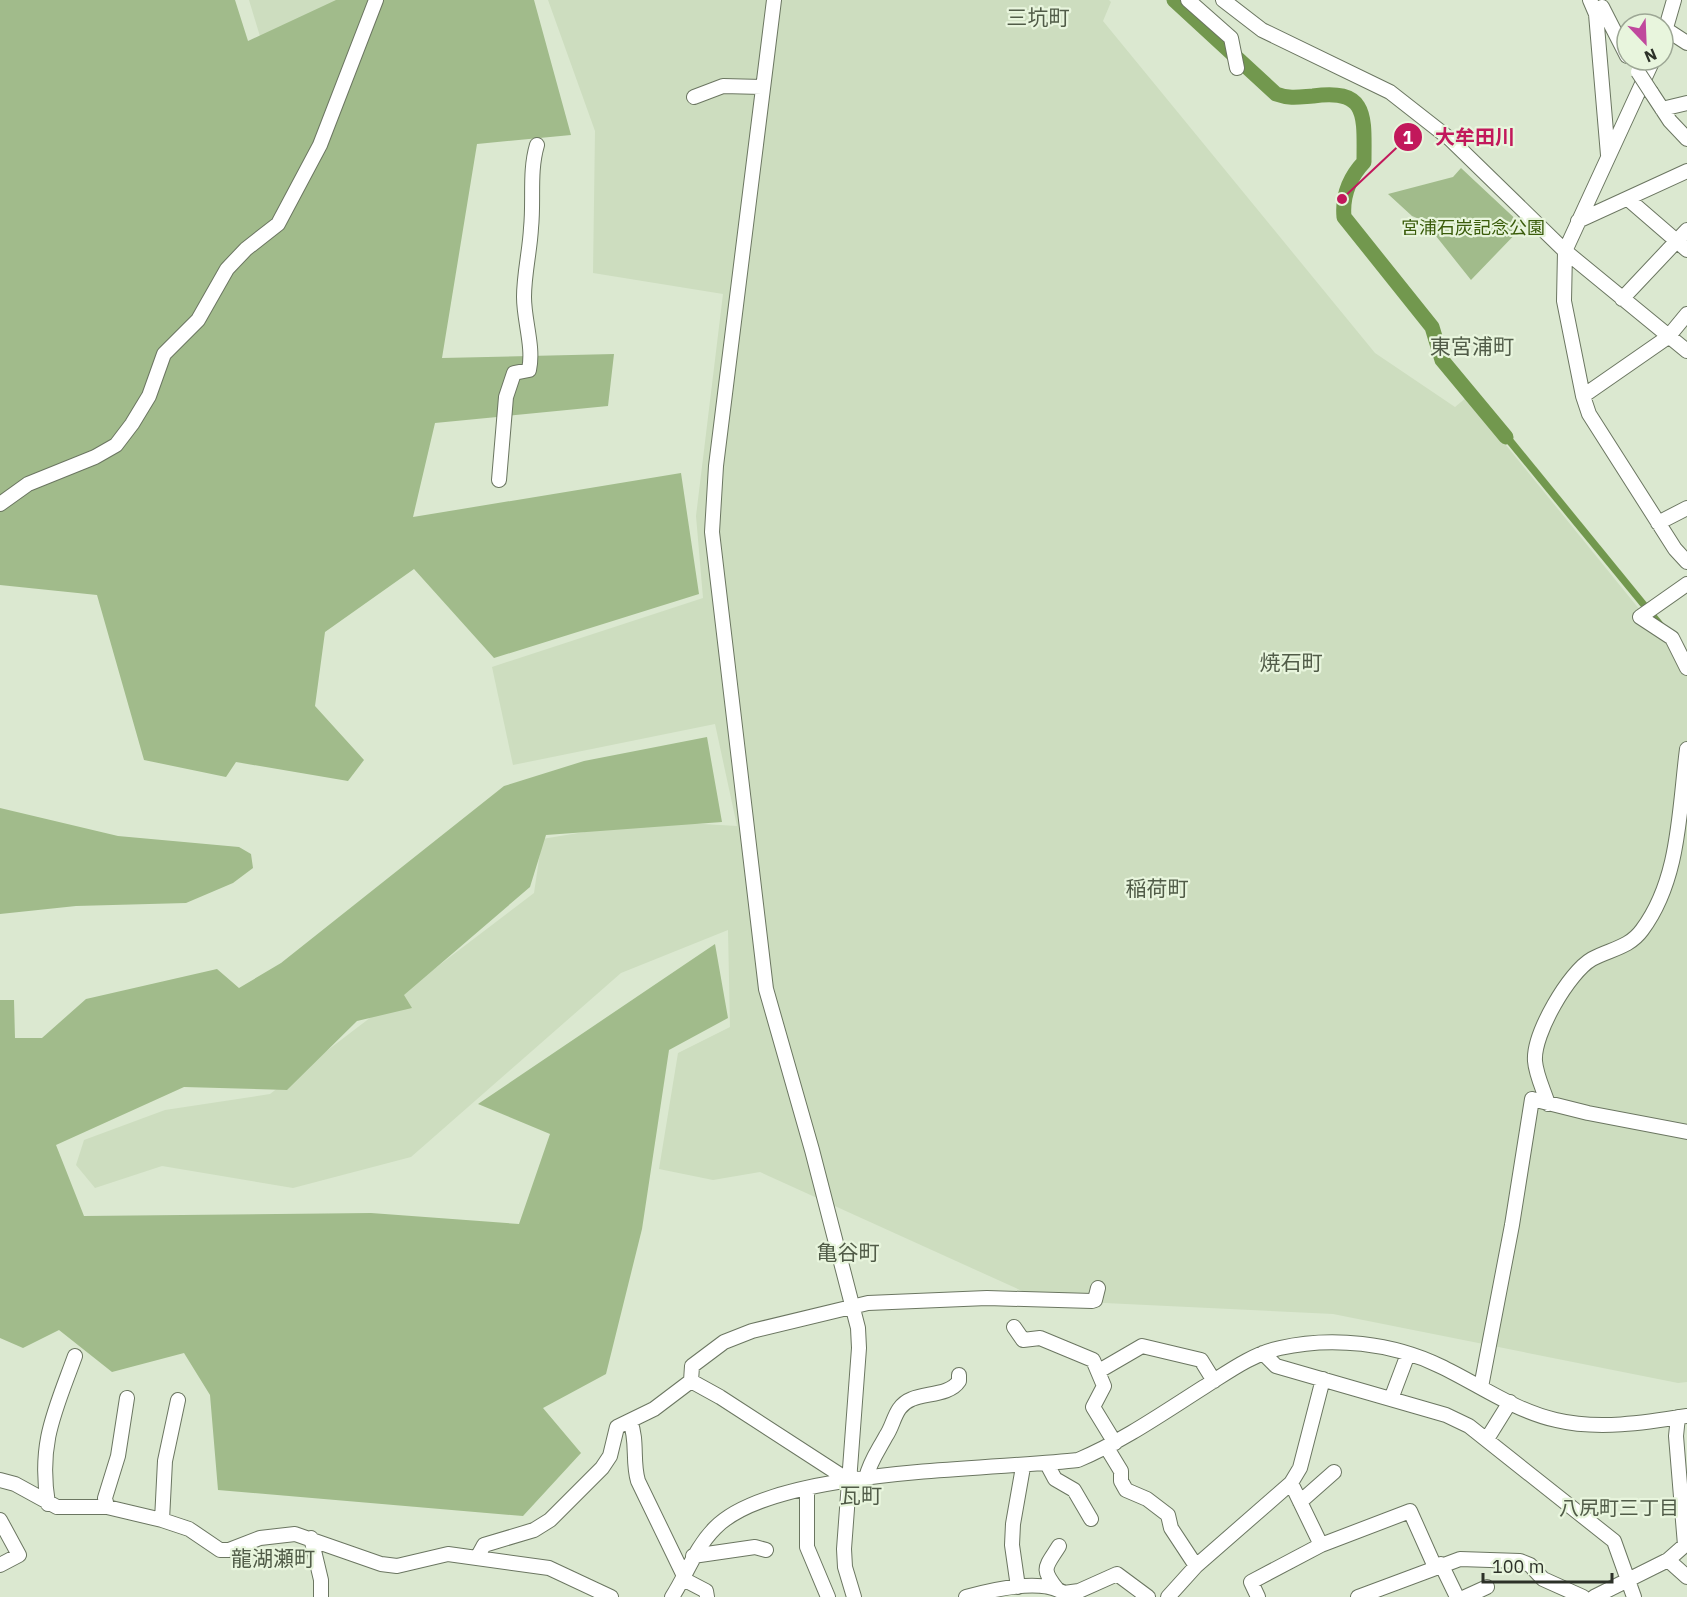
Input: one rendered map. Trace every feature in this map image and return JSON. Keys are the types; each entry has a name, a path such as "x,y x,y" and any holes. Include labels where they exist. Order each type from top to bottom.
{"street":[{"path":"0,504 28,484 95,458 116,445 132,424 149,396 164,354 198,320 227,270 246,249 278,225 320,145 376,0"},
{"path":"774,0 716,465 712,532 766,989 853,1306 859,1348 844,1549 847,1573 854,1597"},
{"path":"1188,0 1231,38 1237,68"},
{"path":"1223,0 1262,30 1389,92 1450,139 1565,251 1687,351"},
{"path":"1596,4 1615,36"},
{"path":"1596,4 1608,156"},
{"path":"1638,72 1662,110 1687,139"},
{"path":"1647,72 1565,251 1564,301 1582,396 1589,414 1675,549 1687,562"},
{"path":"694,98 723,86 762,87"},
{"path":"1662,110 1687,103"},
{"path":"499,480 506,397 514,373 529,370 532,355 526,335 524,295 532,226 532,161 537,145"},
{"path":"1578,221 1687,171"},
{"path":"1628,199 1682,246"},
{"path":"1622,299 1682,246 1687,230"},
{"path":"1582,396 1668,337 1687,314"},
{"path":"1658,523 1687,508"},
{"path":"1687,584 1640,617 1672,638 1687,668"},
{"path":"1548,1104 1535,1059 1544,1024 1583,965 1630,943 1642,930 1656,907 1674,852 1687,749"},
{"path":"1481,1388 1512,1225 1532,1099 1687,1132"},
{"path":"691,1382 692,1366 724,1342 752,1331 853,1306 975,1298 1092,1301 1095,1300 1098,1288"},
{"path":"1014,1327 1023,1340 1040,1338 1093,1360 1104,1386 1093,1407 1121,1471 1121,1481 1126,1490 1147,1499 1168,1515 1171,1528 1196,1566"},
{"path":"672,1597 693,1556 716,1527 730,1516 752,1506 807,1488 848,1480 1078,1461 1111,1445 1263,1353 1305,1344 1333,1343 1355,1344 1408,1354 1439,1366 1537,1414 1574,1424 1631,1423 1682,1417 1676,1436 1685,1545 1668,1560 1594,1597"},
{"path":"1098,1371 1142,1346 1201,1360 1214,1381"},
{"path":"1263,1353 1276,1366 1446,1415 1487,1439 1614,1541 1634,1597"},
{"path":"1391,1399 1408,1354"},
{"path":"48,1504 43,1466 49,1427 75,1356"},
{"path":"866,1478 871,1457 888,1435 895,1414 902,1405 911,1399 952,1388 959,1382 959,1375"},
{"path":"1168,1597 1196,1566 1291,1483 1300,1468 1323,1379"},
{"path":"478,1556 484,1545 534,1530 550,1520 602,1468 610,1456 616,1427 654,1408 691,1382"},
{"path":"691,1382 720,1397 848,1480"},
{"path":"107,1507 105,1498 118,1456 127,1398"},
{"path":"162,1520 165,1461 178,1400"},
{"path":"1487,1439 1510,1402"},
{"path":"630,1421 636,1435 635,1472 638,1481 683,1578 706,1591 707,1597"},
{"path":"1047,1464 1054,1479 1074,1490 1091,1519"},
{"path":"1018,1587 1012,1524 1023,1467"},
{"path":"1300,1502 1334,1472"},
{"path":"0,1480 15,1484 57,1507 107,1507 162,1520 189,1529 220,1550 229,1550 260,1538 295,1534 381,1564 397,1566 448,1554 478,1556 549,1568 611,1597"},
{"path":"1291,1483 1321,1545"},
{"path":"807,1488 807,1547 828,1597"},
{"path":"1258,1597 1251,1582 1321,1545 1410,1511 1438,1566 1457,1597"},
{"path":"0,1520 19,1555 0,1565"},
{"path":"311,1538 321,1580 321,1597"},
{"path":"1059,1546 1045,1568 1045,1574 1057,1589 1064,1593 1079,1591 1117,1574 1148,1597"},
{"path":"693,1556 755,1547 766,1550"},
{"path":"1358,1597 1460,1558 1520,1561 1530,1565 1543,1579 1583,1597"},
{"path":"1668,1560 1687,1577"},
{"path":"1465,1597 1486,1587"},
{"path":"966,1597 1000,1588 1057,1589"}],"shaded area":[{"path":"249,0 354,0 262,43"},
{"path":"548,0 1109,0 1111,2 1103,21 1375,353 1455,407 1467,397 1687,668 1687,1382 1678,1383 1333,1314 1042,1300 760,1172 713,1180 659,1169 678,1053 730,1027 728,930 621,973 411,1157 293,1188 162,1166 95,1188 76,1165 84,1140 165,1110 270,1094 534,893 542,839 651,821 737,826 715,724 513,765 492,667 703,598 696,516 723,294 593,273 595,131"},
{"path":"1493,414 1687,652 1687,663 1495,429"}],"green space":[{"path":"0,0 235,0 248,41 336,0 534,0 571,135 477,144 442,358 614,354 608,406 435,423 413,517 681,473 699,594 494,658 414,569 325,632 315,706 364,760 348,781 236,762 226,777 144,760 97,595 0,585"},
{"name":"宮浦石炭記念公園","path":"1461,168 1523,226 1471,280 1424,221 1412,216 1388,194 1453,177"},
{"path":"707,737 722,822 546,835 530,887 404,995 412,1008 357,1021 287,1090 184,1087 56,1145 84,1216 371,1213 519,1224 550,1134 478,1104 715,944 728,1018 669,1050 642,1229 606,1374 543,1408 581,1453 523,1516 218,1490 210,1395 184,1353 112,1372 59,1330 23,1348 0,1338 0,1000 14,1000 15,1038 42,1038 86,999 217,969 239,988 281,963 504,786 584,761"},
{"path":"0,808 118,836 239,847 251,854 253,868 233,883 186,903 76,906 0,914"}],"waterway":[{"path":"1174,0 1276,94 1286,97 1331,95 1345,97 1360,109 1364,132 1364,162 1354,174 1348,187 1344,201 1344,217 1432,327 1442,360 1506,437"}],"place":[{"name":"大牟田川","path":"1342,199"}],"district":[{"name":"三坑町","path":"1038,18"},
{"name":"東宮浦町","path":"1472,347"},
{"name":"焼石町","path":"1291,663"},
{"name":"稲荷町","path":"1157,889"},
{"name":"亀谷町","path":"848,1253"},
{"name":"瓦町","path":"861,1496"},
{"name":"八尻町三丁目","path":"1619,1508"},
{"name":"龍湖瀬町","path":"273,1559"}]}
